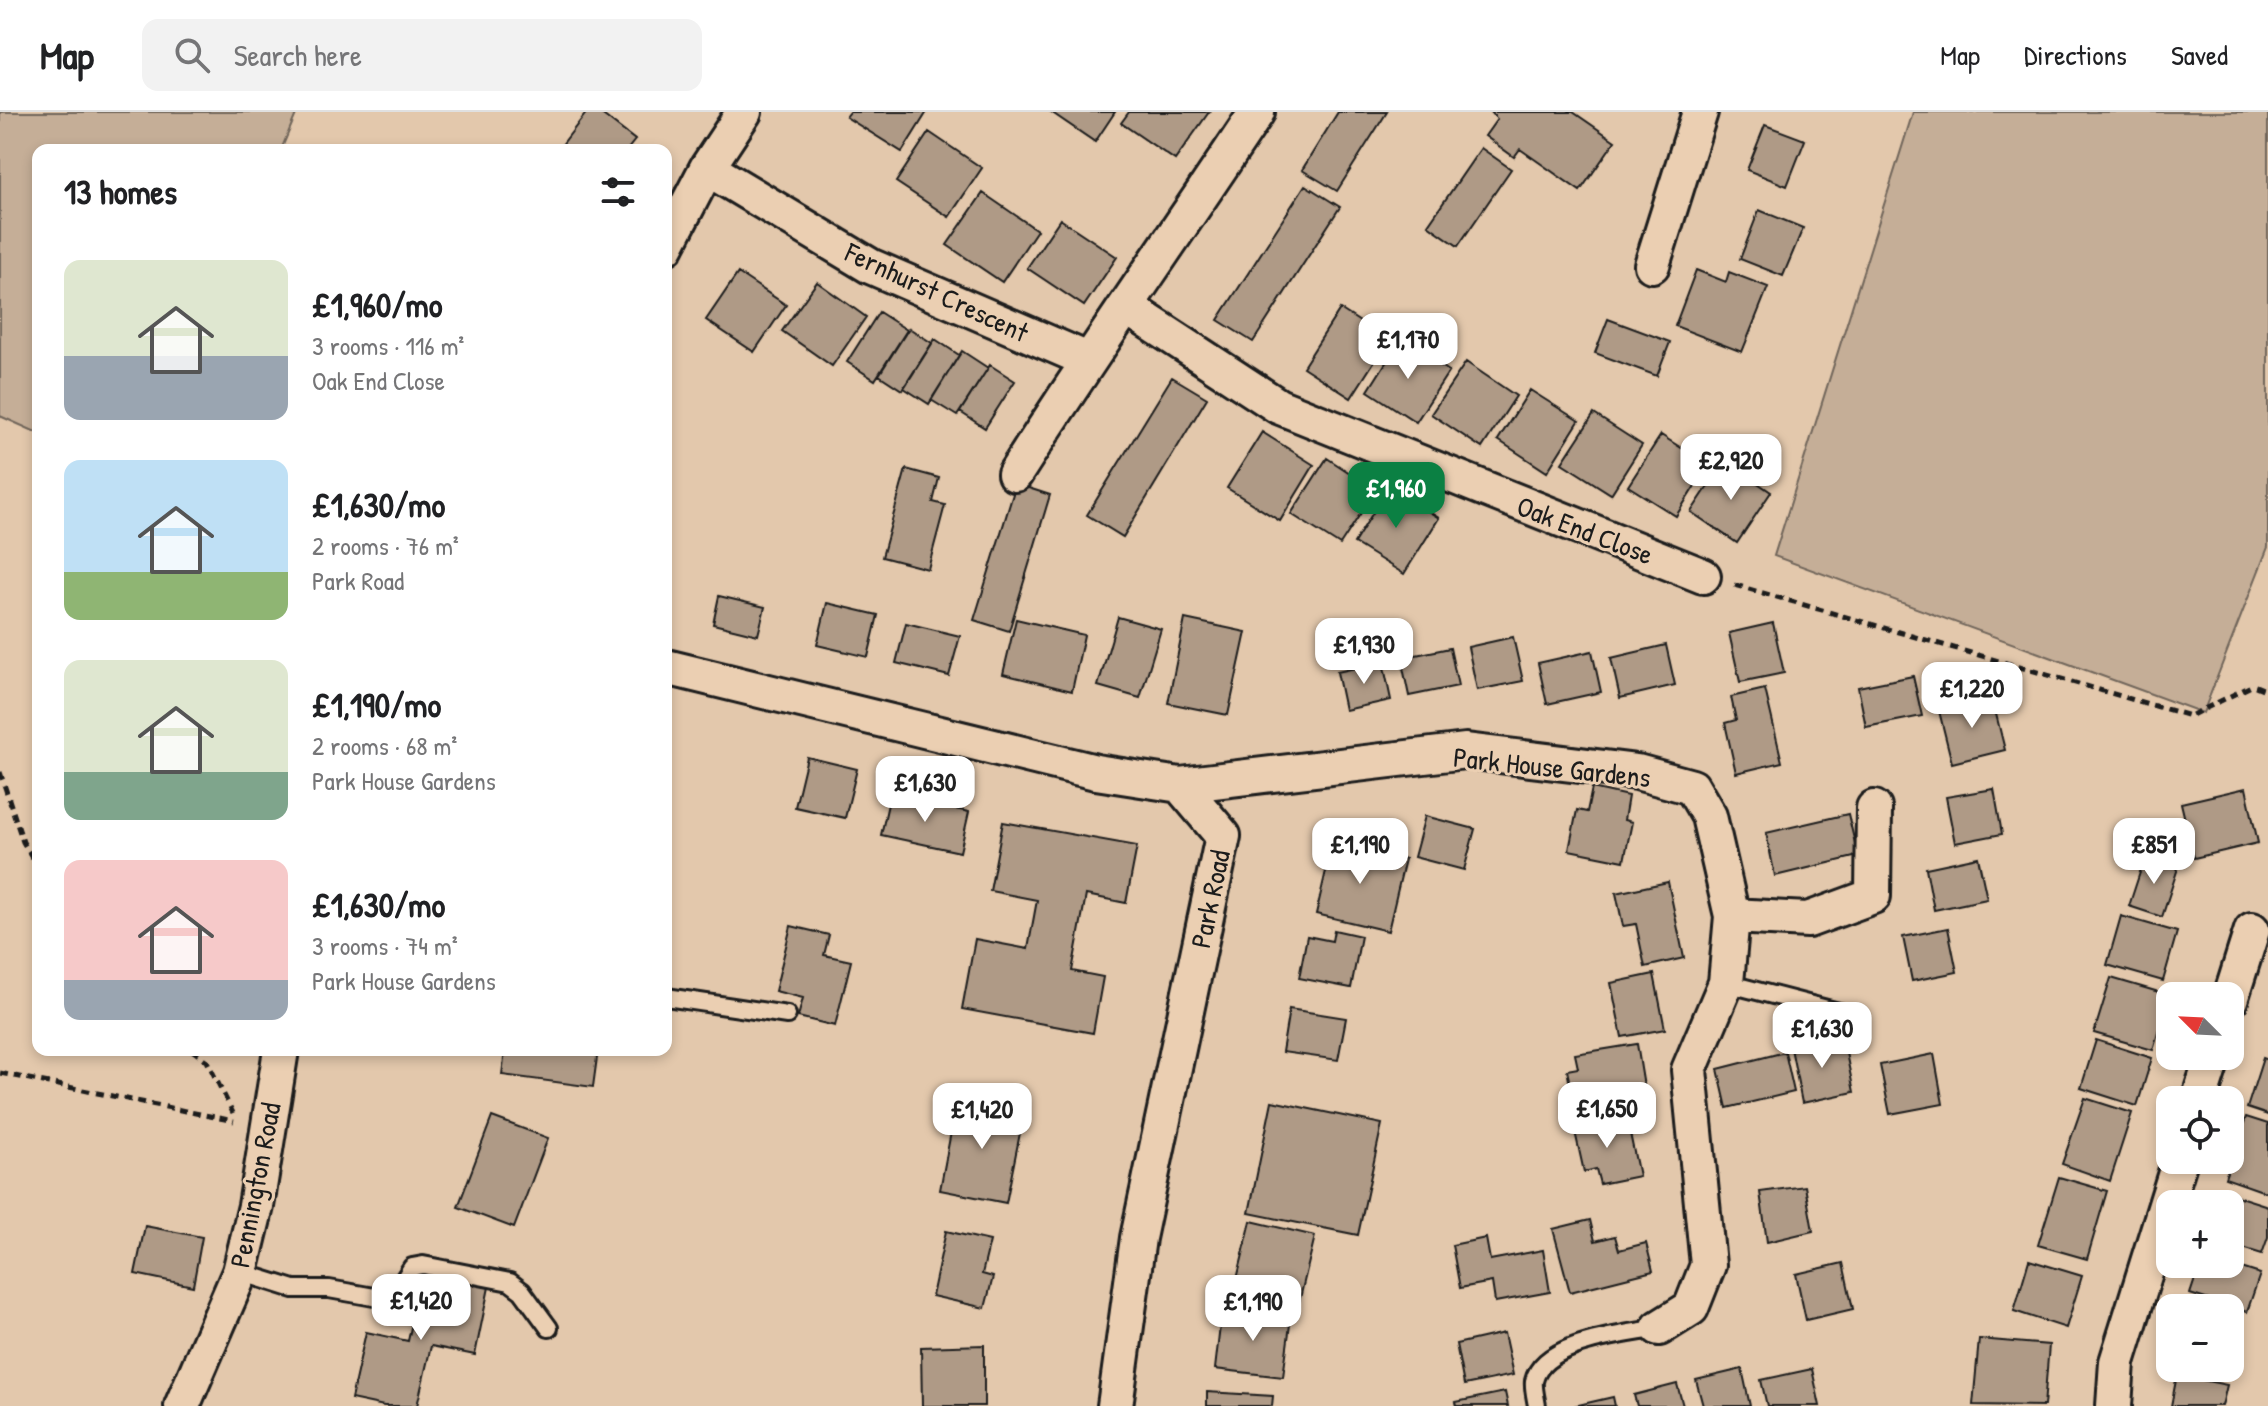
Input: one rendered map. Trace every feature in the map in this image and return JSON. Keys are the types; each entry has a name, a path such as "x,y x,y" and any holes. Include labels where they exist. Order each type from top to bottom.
{"street":[{"path":"672,235 707,168 744,112"},
{"path":"1015,474 1088,360 1128,308 1257,112"},
{"path":"1652,265 1700,112"},
{"name":"Fernhurst Crescent","path":"707,168 870,266 1088,360"},
{"name":"Oak End Close","path":"1128,308 1278,406 1703,576"},
{"path":"672,668 1096,772 1180,785"},
{"name":"Park House Gardens","path":"1180,785 1466,751 1637,772 1692,787 1709,816 1732,916 1726,983 1689,1070 1708,1265 1691,1308 1659,1328"},
{"name":"Park Road","path":"1115,1406 1138,1238 1223,836 1180,785"},
{"path":"1732,916 1808,920 1873,896 1874,808"},
{"path":"2236,982 2252,930"},
{"name":"Pennington Road","path":"182,1406 240,1272 256,1206 280,1056"},
{"path":"2114,1406 2117,1362 2176,1174"}],"lane":[{"path":"1726,983 1854,1016"},
{"path":"672,998 787,1015"},
{"path":"240,1272 294,1289 329,1289 391,1300 412,1267 423,1265 510,1282 522,1291 549,1328"},
{"path":"1537,1406 1534,1382 1544,1361 1566,1348 1659,1328"}],"path":[{"path":"1703,576 2190,716 2253,685 2268,691"},
{"path":"0,772 23,842 32,857"},
{"path":"0,1073 237,1121 207,1061 200,1056"}],"shaded area":[{"path":"0,112 297,112 284,144 32,144 32,430 0,416"},
{"path":"1913,112 2268,112 2268,547 2203,713 1774,556"}],"building":[{"path":"587,112 599,112 635,140 632,144 563,144"},
{"path":"850,112 927,112 902,152 846,117"},
{"path":"1051,112 1115,112 1095,142"},
{"path":"1129,112 1209,112 1175,160 1121,123"},
{"path":"1338,112 1387,112 1337,191 1302,170"},
{"path":"1491,112 1573,112 1615,141 1580,191 1520,149 1514,157 1485,136 1497,119"},
{"path":"1765,125 1805,140 1787,186 1747,170"},
{"path":"929,132 982,168 949,217 896,182"},
{"path":"1481,148 1511,169 1458,246 1428,225"},
{"path":"1305,185 1340,207 1253,342 1218,320"},
{"path":"983,193 1037,230 1002,282 947,245"},
{"path":"1759,210 1803,228 1783,276 1740,259"},
{"path":"1060,219 1117,257 1084,306 1027,268"},
{"path":"1696,270 1726,282 1729,272 1768,287 1742,352 1675,326"},
{"path":"738,273 786,305 754,352 706,320"},
{"path":"817,282 866,317 832,366 782,331"},
{"path":"1340,309 1388,340 1351,398 1303,367"},
{"path":"879,312 907,330 875,380 847,362"},
{"path":"1608,319 1670,342 1657,376 1595,353"},
{"path":"909,328 932,343 902,390 879,375"},
{"path":"935,339 959,355 929,404 904,388"},
{"path":"1401,339 1449,371 1416,422 1368,391"},
{"path":"962,351 988,368 957,416 931,400"},
{"path":"1466,362 1516,396 1482,448 1431,414"},
{"path":"990,365 1015,381 985,428 960,412"},
{"path":"1172,377 1207,398 1123,537 1087,515"},
{"path":"1530,390 1579,421 1547,472 1498,440"},
{"path":"1594,414 1642,445 1611,494 1562,463"},
{"path":"1262,432 1314,465 1280,521 1227,488"},
{"path":"1661,435 1708,465 1676,516 1628,486"},
{"path":"1327,458 1376,490 1340,545 1291,514"},
{"path":"1725,461 1771,492 1737,543 1691,512"},
{"path":"906,469 939,478 933,502 945,505 928,569 882,557"},
{"path":"1016,484 1050,495 1009,631 974,620"},
{"path":"1389,487 1439,518 1404,574 1354,543"},
{"path":"719,596 765,607 758,635 713,624"},
{"path":"827,603 878,615 868,657 817,645"},
{"path":"1118,617 1161,629 1140,698 1098,686"},
{"path":"1016,619 1084,635 1072,691 1003,674"},
{"path":"1185,619 1246,632 1228,715 1168,703"},
{"path":"906,623 960,636 949,676 896,663"},
{"path":"1773,623 1784,673 1740,682 1729,633"},
{"path":"1513,637 1523,681 1477,690 1468,647"},
{"path":"1666,645 1675,685 1620,698 1611,658"},
{"path":"1450,648 1458,686 1409,696 1401,658"},
{"path":"1592,651 1601,692 1547,704 1538,663"},
{"path":"1383,662 1391,700 1345,710 1337,672"},
{"path":"1913,676 1922,716 1866,727 1858,687"},
{"path":"1765,689 1782,762 1736,773 1725,723 1736,720 1731,697"},
{"path":"1992,698 2005,750 1952,763 1939,711"},
{"path":"807,757 857,769 845,818 795,807"},
{"path":"1592,788 1628,796 1624,820 1632,822 1624,861 1569,850 1577,810 1587,812"},
{"path":"2246,788 2258,843 2194,858 2181,803"},
{"path":"1994,789 2002,834 1955,843 1946,797"},
{"path":"890,795 969,812 960,852 881,835"},
{"path":"1848,814 1858,856 1775,876 1766,833"},
{"path":"1425,816 1475,829 1464,870 1414,857"},
{"path":"1003,822 1137,846 1126,903 1086,895 1072,971 1103,977 1093,1033 962,1009 975,939 1028,949 1037,900 990,891"},
{"path":"1333,841 1405,859 1388,931 1316,914"},
{"path":"2146,854 2179,865 2162,917 2129,906"},
{"path":"1978,857 1987,899 1934,910 1926,868"},
{"path":"1668,882 1684,958 1645,967 1636,924 1623,926 1616,893"},
{"path":"2121,916 2177,932 2163,981 2107,965"},
{"path":"791,926 829,935 824,955 851,961 835,1026 798,1017 803,998 775,991"},
{"path":"1948,928 1957,972 1912,981 1903,937"},
{"path":"1334,930 1361,936 1351,988 1299,978 1307,936 1332,941"},
{"path":"1654,974 1665,1029 1622,1037 1611,983"},
{"path":"2111,978 2156,991 2156,1040 2153,1050 2094,1033"},
{"path":"1289,1009 1346,1018 1338,1060 1282,1052"},
{"path":"1843,1038 1854,1092 1802,1103 1791,1048"},
{"path":"2096,1040 2152,1058 2137,1106 2081,1088"},
{"path":"1637,1044 1645,1093 1637,1094 1639,1102 1594,1110 1592,1097 1573,1100 1567,1070 1578,1068 1575,1054"},
{"path":"1785,1052 1794,1092 1727,1108 1718,1069"},
{"path":"1934,1054 1943,1104 1890,1114 1880,1065"},
{"path":"504,1056 597,1056 593,1087 502,1075"},
{"path":"2263,1058 2268,1060 2268,1115 2247,1108"},
{"path":"2085,1098 2132,1113 2110,1181 2062,1164"},
{"path":"957,1100 1024,1113 1006,1203 940,1190"},
{"path":"1272,1101 1382,1124 1358,1235 1249,1213"},
{"path":"492,1117 548,1138 514,1228 458,1207"},
{"path":"1617,1117 1620,1126 1628,1124 1639,1176 1600,1184 1596,1169 1584,1172 1574,1127"},
{"path":"2246,1117 2268,1124 2268,1193 2225,1178 2226,1174 2244,1174"},
{"path":"2059,1177 2107,1191 2087,1259 2038,1245"},
{"path":"1805,1186 1813,1231 1767,1242 1760,1192"},
{"path":"2244,1198 2268,1206 2268,1237 2262,1254 2244,1248"},
{"path":"1590,1220 1595,1241 1615,1236 1619,1250 1646,1243 1653,1271 1570,1292 1553,1229"},
{"path":"1251,1221 1315,1236 1296,1315 1232,1300"},
{"path":"145,1226 202,1237 193,1286 135,1274"},
{"path":"946,1231 990,1241 982,1274 993,1277 985,1308 932,1296"},
{"path":"1486,1238 1490,1260 1543,1250 1550,1292 1495,1302 1492,1282 1460,1288 1452,1245"},
{"path":"2029,1260 2082,1276 2066,1328 2014,1311"},
{"path":"1843,1263 1853,1309 1806,1320 1796,1274"},
{"path":"2244,1269 2260,1274 2247,1312 2244,1311 2244,1294 2190,1294 2195,1278 2244,1278"},
{"path":"423,1273 489,1287 475,1355 431,1346 417,1406 384,1406 351,1399 366,1332 408,1341"},
{"path":"1222,1309 1291,1317 1283,1377 1215,1369"},
{"path":"1504,1333 1513,1375 1464,1385 1456,1344"},
{"path":"1979,1339 2049,1345 2044,1406 1973,1405"},
{"path":"984,1345 984,1406 922,1406 921,1347"},
{"path":"1742,1369 1750,1406 1703,1406 1696,1380"},
{"path":"1812,1369 1820,1406 1767,1406 1761,1380"},
{"path":"2176,1382 2227,1385 2222,1406 2171,1406"},
{"path":"1677,1384 1683,1406 1637,1406 1634,1395"},
{"path":"1207,1392 1273,1396 1272,1406 1207,1406"},
{"path":"1505,1392 1508,1406 1457,1406 1456,1402"},
{"path":"1613,1397 1615,1406 1574,1406"}]}
